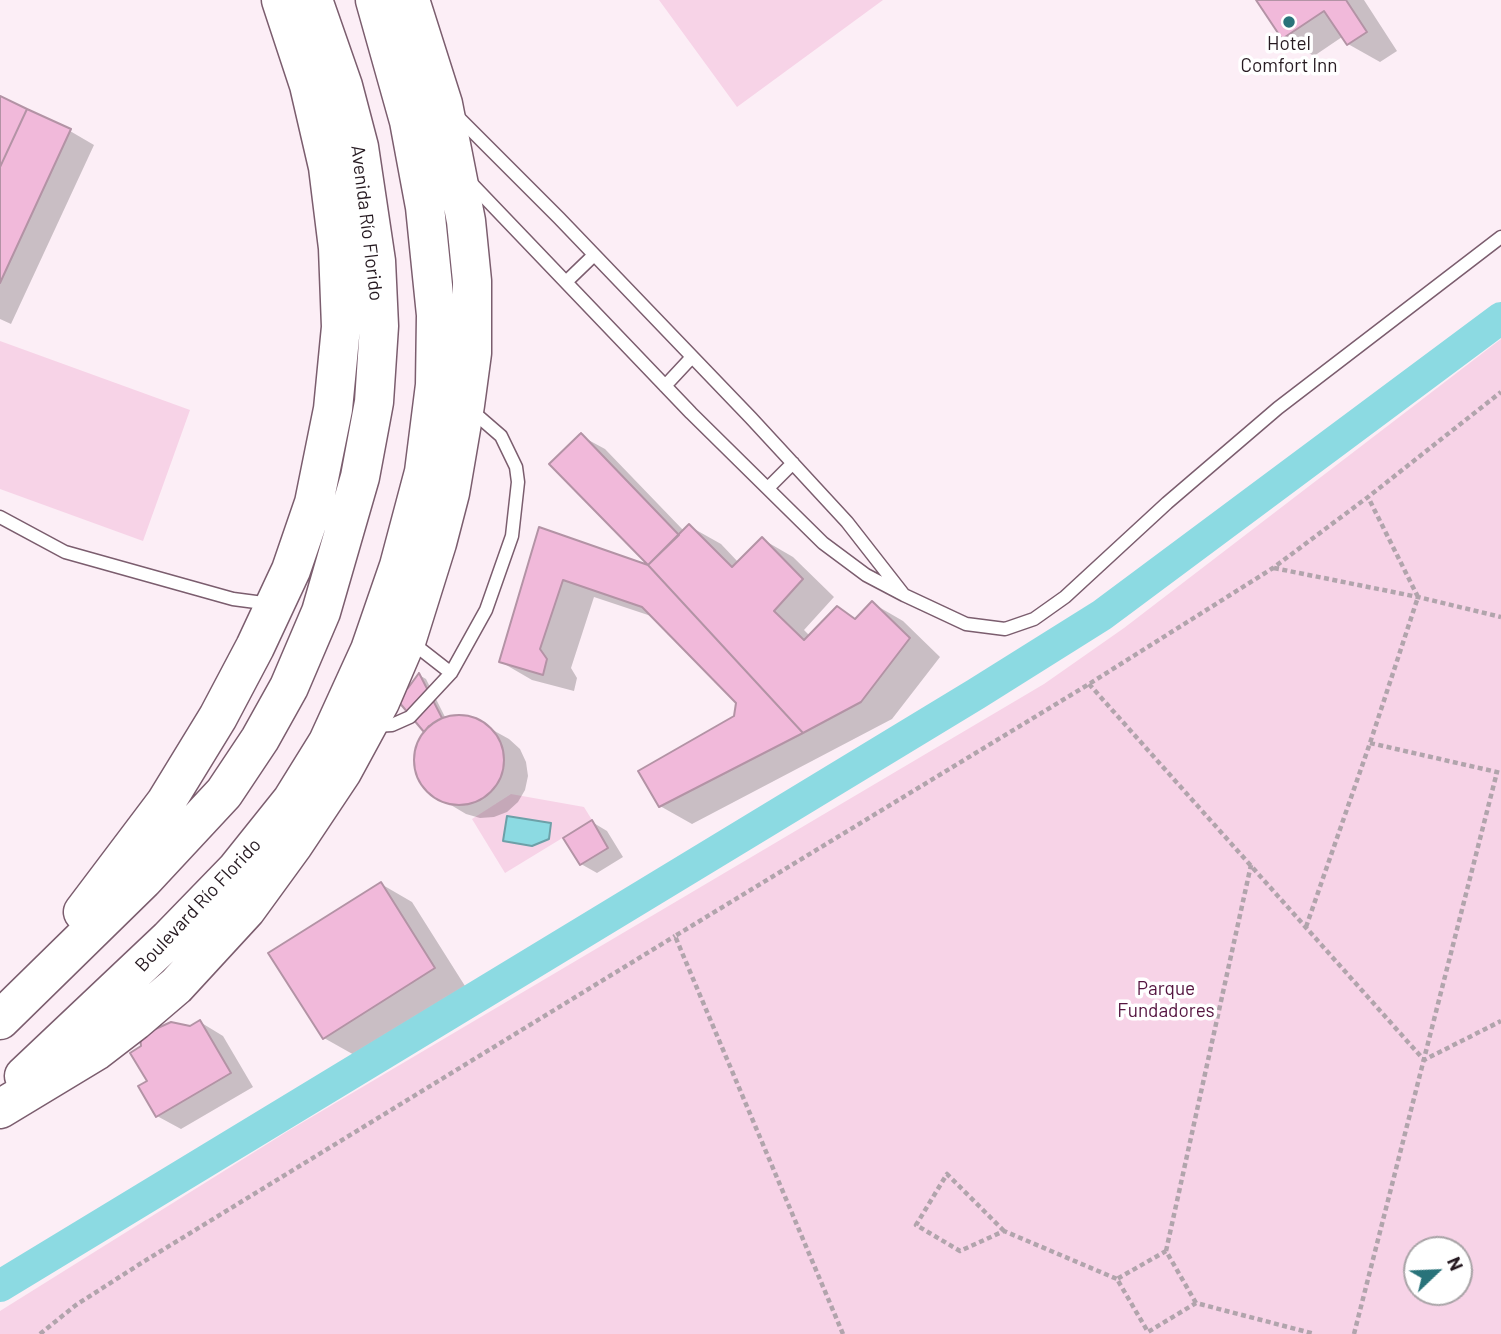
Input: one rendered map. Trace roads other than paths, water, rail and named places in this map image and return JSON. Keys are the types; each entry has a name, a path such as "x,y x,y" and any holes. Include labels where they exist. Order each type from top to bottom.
{"main road":[{"path":"0,1018 166,802 218,718 291,570 314,503 333,409 341,327 338,248 328,167 309,85 281,0"},
{"name":"Avenida Río Florido","path":"0,1018 144,880 224,793 260,739 289,687 321,612 360,477 374,402 379,326 376,261 359,147 343,86 313,0"},
{"name":"Boulevard Río Florido","path":"0,1099 169,939 236,870 292,800 328,743 370,650 400,566 424,472 435,384 436,315 425,207 409,121 374,0"},
{"path":"0,1109 96,1051 176,986 254,899 342,772 380,702 407,639 438,543 450,493 466,405 472,353 472,281 457,169 443,104 410,0"}],"lane":[{"path":"443,104 594,255 793,463 847,522 904,594"},
{"path":"457,169 665,386 823,542 866,575 966,624 1005,629 1034,619 1065,597 1167,503 1278,408 1501,237"},
{"path":"566,282 594,255"},
{"path":"665,386 691,357"},
{"path":"367,726 392,726 410,717 451,673 486,610 512,536 518,482 516,467 501,436 466,405"},
{"path":"768,488 793,463"},
{"path":"0,517 65,552 233,599 275,604"},
{"path":"407,639 451,673"}],"water":[{"path":"507,816 551,823 549,839 532,846 503,841"}],"waterway":[{"path":"0,1286 1102,615 1501,318"}],"place":[{"name":"Hotel Comfort Inn","path":"1289,22"}],"park label":[{"name":"Parque Fundadores","path":"1166,1000"}]}
